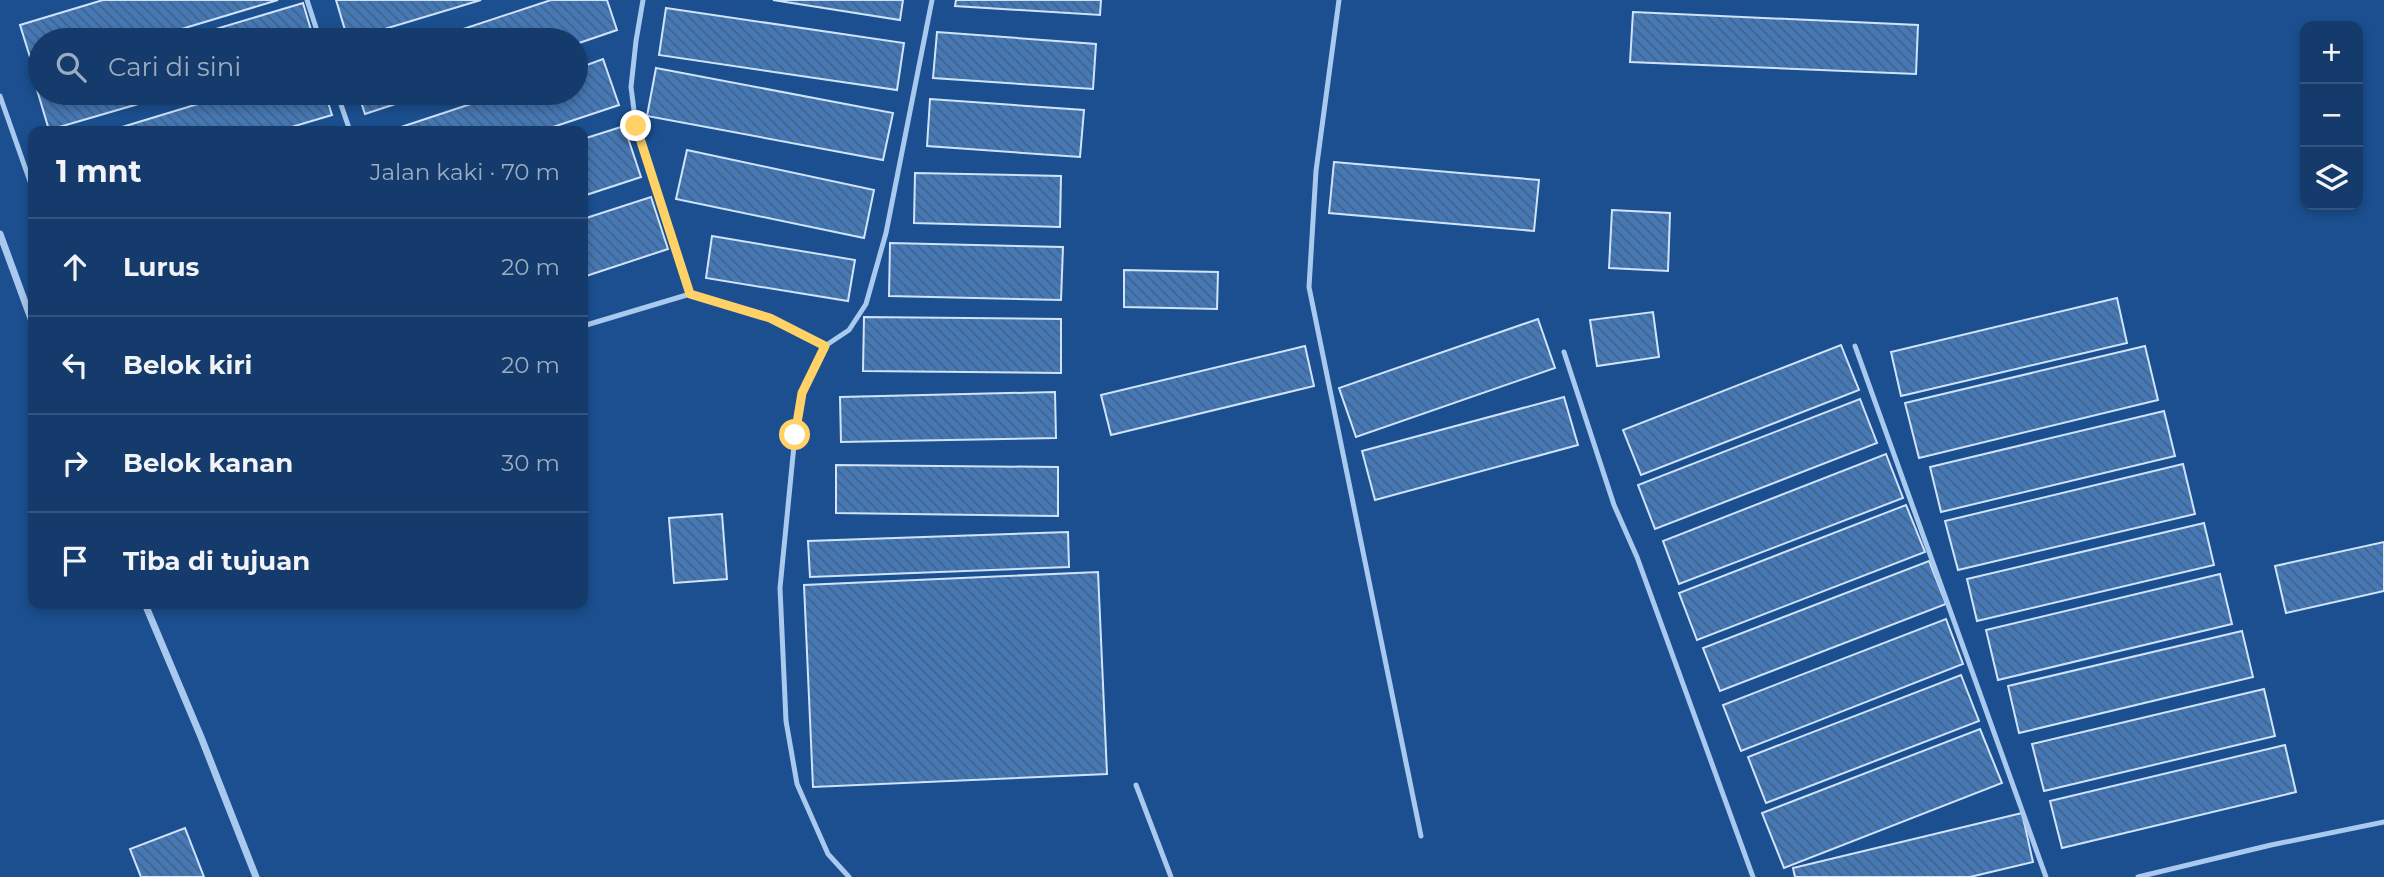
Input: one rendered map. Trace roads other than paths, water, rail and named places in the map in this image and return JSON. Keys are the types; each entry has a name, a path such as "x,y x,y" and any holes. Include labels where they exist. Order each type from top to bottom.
{"street":[{"path":"0,234 28,310"},
{"path":"147,609 256,877"}],"lane":[{"path":"307,0 316,28"},
{"path":"643,0 631,87 636,126 690,294"},
{"path":"849,877 828,853 797,784 786,721 780,588 795,435 802,393 825,346 849,330 866,304 886,233 932,0"},
{"path":"1339,0 1316,171 1309,287 1420,836"},
{"path":"0,96 28,176"},
{"path":"341,105 348,126"},
{"path":"588,325 690,294 770,318 825,346"},
{"path":"1855,346 2046,877"},
{"path":"1563,352 1614,505 1641,568 1753,877"},
{"path":"1136,785 1171,877"},
{"path":"2138,877 2271,845 2384,822"}]}
